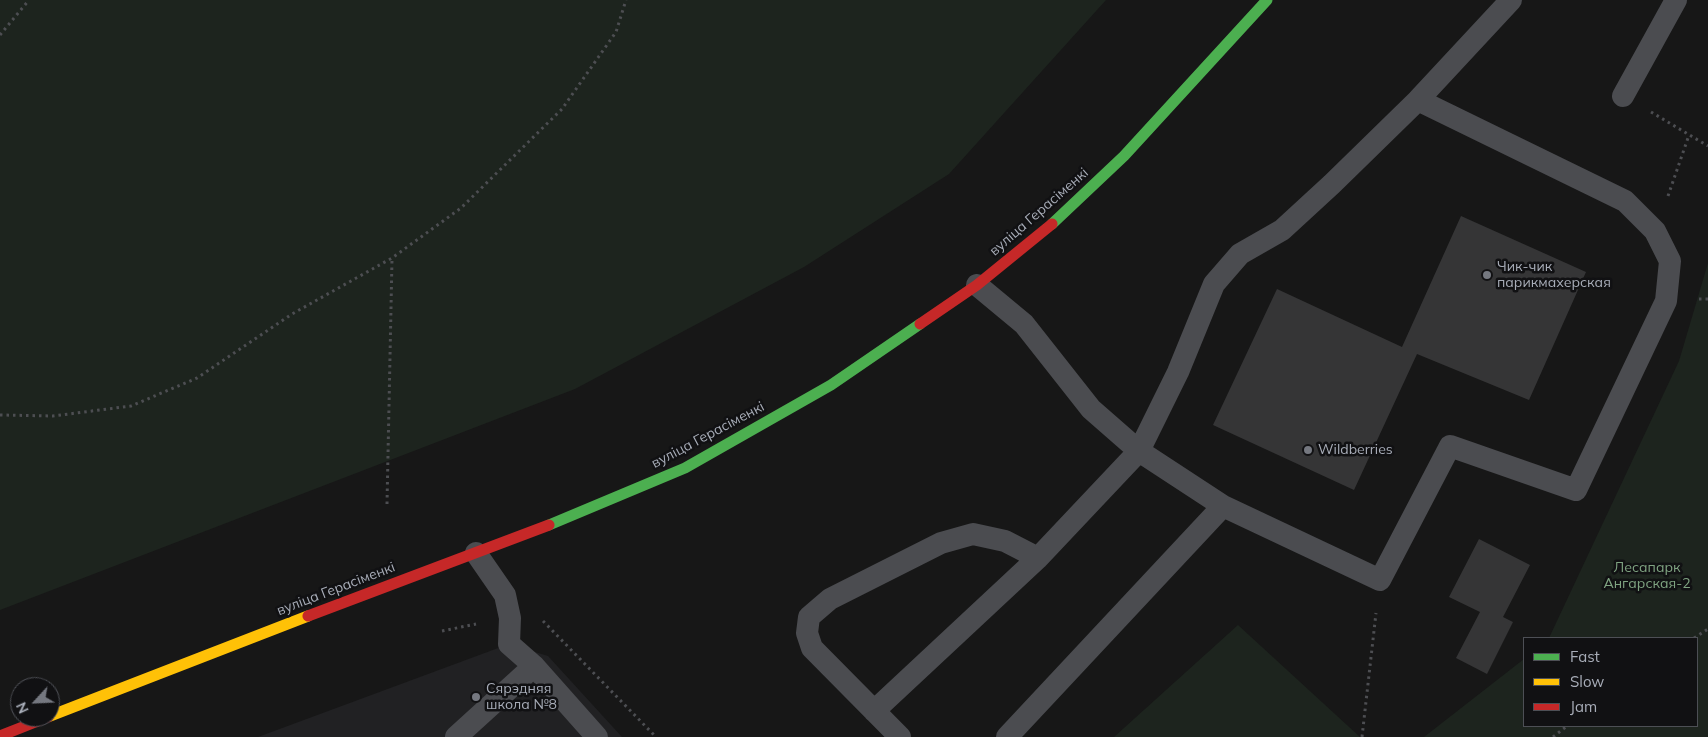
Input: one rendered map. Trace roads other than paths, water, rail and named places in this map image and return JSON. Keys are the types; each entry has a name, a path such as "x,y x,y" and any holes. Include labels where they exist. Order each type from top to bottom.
{"street":[{"name":"вуліца Герасіменкі","path":"60,713 372,591 542,528 685,468 831,385 977,285 1065,213 1124,156 1267,0"},
{"name":"вуліца Герасіменкі","path":"0,736 23,727"}],"lane":[{"path":"874,712 1038,558 1140,451 1178,372 1214,284 1240,254 1289,224 1418,100 1511,0"},
{"path":"1623,96 1676,0"},
{"path":"977,285 1024,324 1091,409 1140,451 1223,506 1380,580 1450,446 1576,490 1666,301 1670,261 1655,231 1625,201 1418,100"},
{"path":"1007,737 1223,506"},
{"path":"900,737 812,648 807,634 809,617 830,599 940,543 973,534 1005,541 1038,558"},
{"path":"476,553 505,595 510,618 509,644 534,666 597,737"},
{"path":"456,737 534,666"}],"place":[{"name":"Чик-чик парикмахерская","path":"1487,275"},
{"name":"Wildberries","path":"1308,450"},
{"name":"Сярэдняя школа №8","path":"476,697"}],"park label":[{"name":"Лесапарк Ангарская-2","path":"1647,576"}]}
